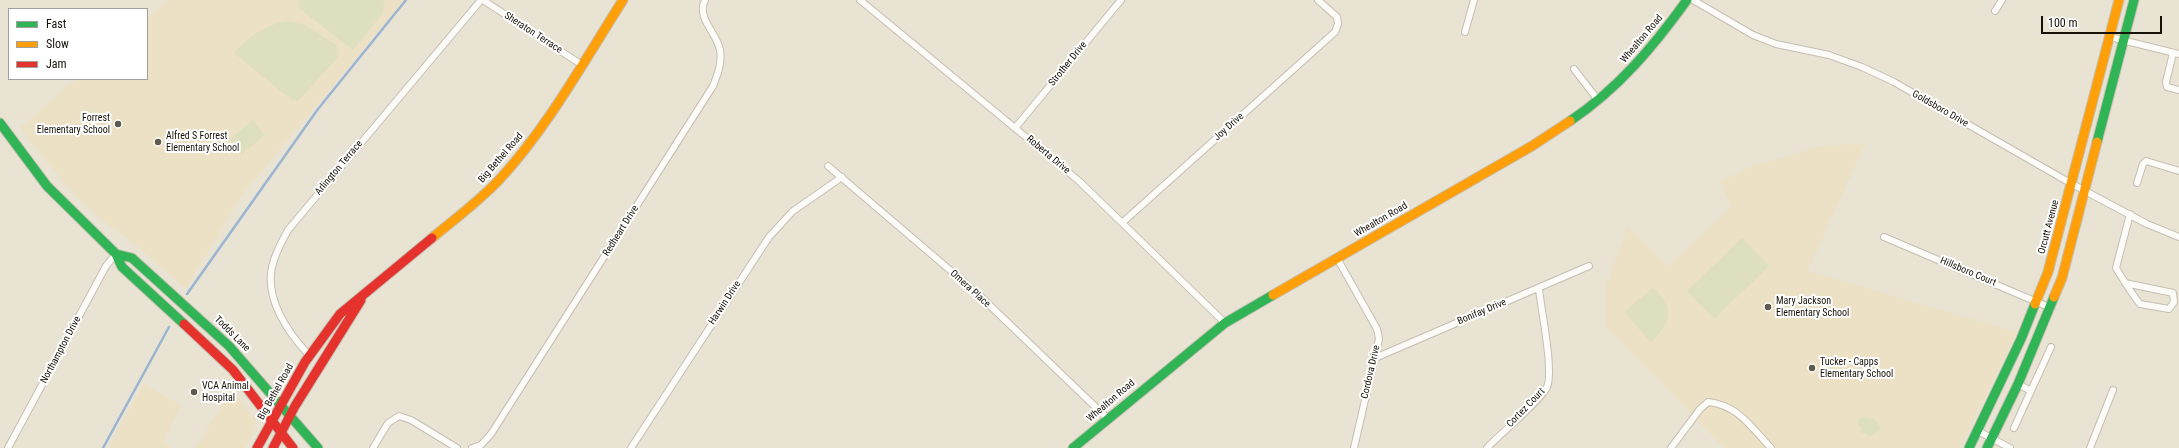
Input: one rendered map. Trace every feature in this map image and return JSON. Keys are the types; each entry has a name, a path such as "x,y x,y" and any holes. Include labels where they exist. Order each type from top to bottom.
{"main road":[{"name":"Whealton Road","path":"1073,448 1107,418 1225,323 1532,146 1582,113 1639,62 1659,39 1687,0"},
{"name":"Orcutt Avenue","path":"1969,448 2037,302 2056,245 2119,0"},
{"path":"1987,448 2018,384 2051,308 2066,263 2086,191 2134,0"},
{"name":"Big Bethel Road","path":"257,448 273,420 280,404 321,336 340,314 471,206 498,181 532,139 623,2"},
{"name":"Todds Lane","path":"0,123 47,186 116,254 126,271 233,370 294,448"},
{"name":"Todds Lane","path":"116,254 132,258 210,328 249,367 318,448"},
{"name":"Big Bethel Road","path":"273,448 290,416 364,295"}],"street":[{"name":"Sheraton Terrace","path":"482,0 582,65"},
{"name":"Arlington Terrace","path":"309,355 289,330 280,315 275,299 272,268 278,247 288,230 482,0"},
{"name":"Redheart Drive","path":"472,448 481,445 492,434 713,86 720,69 720,49 712,31 706,23 703,14 706,0"},
{"name":"Roberta Drive","path":"860,0 1079,181 1123,222 1225,323"},
{"name":"Strother Drive","path":"1016,128 1121,0"},
{"name":"Joy Drive","path":"1123,222 1334,32 1338,24 1338,17 1318,0"},
{"path":"1465,32 1474,0"},
{"name":"Goldsboro Drive","path":"1694,0 1753,35 1776,44 1829,55 1862,67 1894,82 2072,184 2179,237"},
{"path":"1995,11 2002,0"},
{"path":"2110,37 2176,54 2166,82 2167,87 2179,90"},
{"path":"1574,69 1598,100"},
{"path":"2137,183 2143,164 2146,161 2179,171"},
{"name":"Omera Place","path":"828,166 978,294 1107,418"},
{"name":"Harwin Drive","path":"631,448 769,237 794,211 842,177"},
{"path":"2124,283 2173,293 2174,302 2169,309 2140,304 2124,283 2116,268 2130,214"},
{"name":"Hillsboro Court","path":"1884,237 2051,308"},
{"name":"Northampton Drive","path":"8,448 106,266 116,254"},
{"name":"Cordova Drive","path":"1337,258 1377,329 1378,347 1354,448"},
{"name":"Bonifay Drive","path":"1375,358 1539,289 1589,266"},
{"name":"Cortez Court","path":"1486,448 1535,401 1547,386 1549,370 1539,289"},
{"path":"2014,428 2051,347"},
{"path":"2018,384 2031,391"},
{"path":"2090,448 2113,390"},
{"path":"1671,448 1695,416 1708,402 1728,406 1736,411 1771,448"},
{"path":"373,448 390,420 399,416 411,420 457,448"},
{"path":"1978,431 2010,448"}],"shaded area":[{"name":"Alfred S Forrest Elementary School","path":"168,0 404,0 242,195 186,289 125,236 109,226 78,198 20,128 75,80 148,80 148,17"},
{"name":"Mary Jackson Elementary School","path":"1865,144 1808,271 2017,332 1960,448 1724,448 1606,326 1605,287 1628,227 1668,267 1731,207 1720,181 1753,166 1826,145"},
{"path":"144,384 181,405 164,441 171,448 108,448"},
{"path":"231,389 256,420 254,431 245,448 196,448"}],"green space":[{"path":"298,0 384,0 383,13 353,50 299,8"},
{"path":"288,21 304,25 337,45 338,57 299,100 293,101 234,53 258,32 272,25"},
{"path":"253,120 265,135 242,154 230,139"},
{"path":"1742,238 1769,266 1714,319 1687,291"},
{"path":"1653,288 1665,302 1668,308 1668,315 1667,322 1651,342 1626,314 1626,310"},
{"path":"1865,417 1875,419 1881,429 1870,437 1865,433 1862,434 1860,431 1862,429 1857,423 1859,419"}],"waterway":[{"path":"187,294 318,109 406,0"},
{"path":"103,448 169,327"}],"traffic: fast":[{"path":"1570,121 1604,95 1634,66 1662,34 1687,0"},
{"path":"2097,142 2134,0"},
{"path":"0,123 47,186 116,254 122,267 184,324"},
{"path":"116,254 132,258 229,346 318,448"},
{"path":"1073,448 1225,323 1273,295"},
{"path":"1987,448 2018,384 2054,297"},
{"path":"1969,448 2021,339 2035,304"}],"traffic: slow":[{"path":"432,238 467,210 499,180 517,160 565,93 623,0"},
{"path":"2035,304 2048,272 2119,0"},
{"path":"1273,295 1532,146 1570,121"},
{"path":"2054,297 2062,278 2097,142"}],"traffic: jam":[{"path":"257,448 305,362 340,314 432,238"},
{"path":"273,448 295,406 361,300"},
{"path":"184,324 233,370 293,448"}],"place":[{"name":"Forrest Elementary School","path":"118,124"},
{"name":"Alfred S Forrest Elementary School","path":"158,142"},
{"name":"Mary Jackson Elementary School","path":"1768,307"},
{"name":"Tucker - Capps Elementary School","path":"1812,368"},
{"name":"VCA Animal Hospital","path":"194,392"}]}
